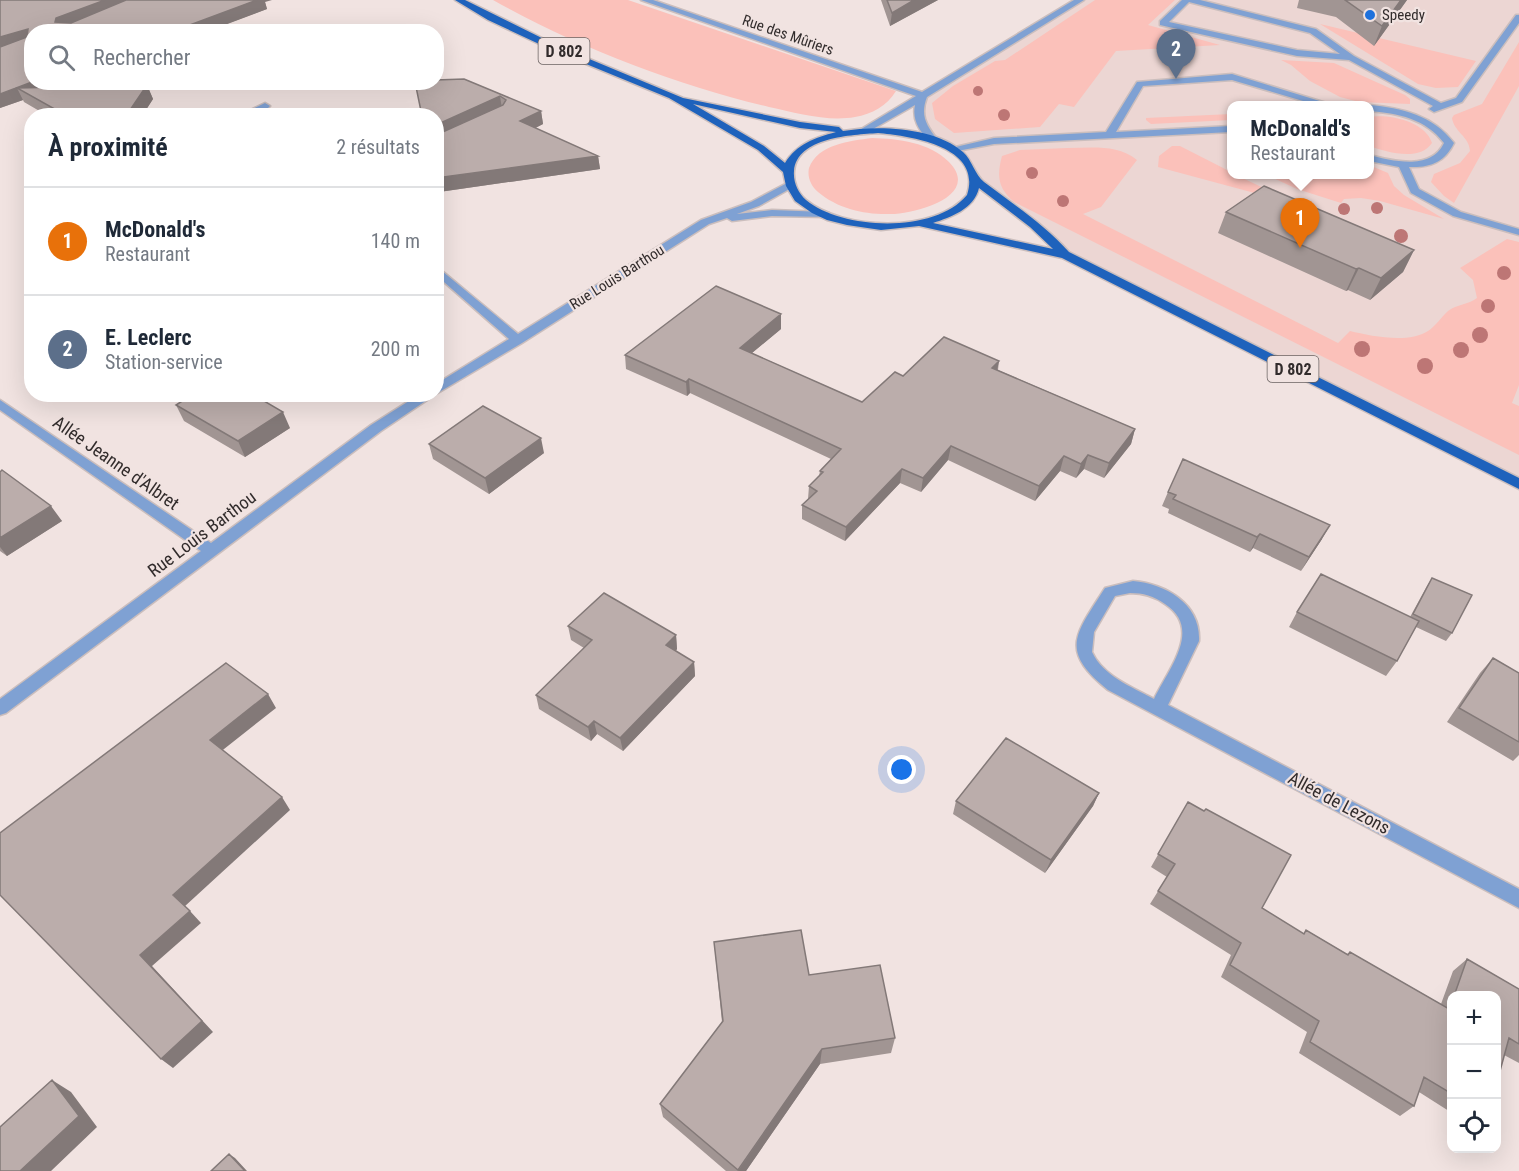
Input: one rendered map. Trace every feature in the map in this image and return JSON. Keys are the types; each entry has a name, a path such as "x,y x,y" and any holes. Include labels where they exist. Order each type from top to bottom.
{"main road":[{"name":"D 802","path":"459,0 555,48 672,96 761,148 787,170"},
{"name":"D 802","path":"672,96 800,125 850,132"},
{"path":"863,131 906,133 932,140 952,149 964,158 972,169 975,180 972,194 962,206 944,216 920,223 888,226 866,225 825,215 802,201 789,185 787,170 794,157 807,145 827,137 863,131"},
{"name":"D 802","path":"975,180 1034,225 1066,255"},
{"name":"D 802","path":"920,223 1066,255 1519,484"}],"street":[{"name":"Rue des Mûriers","path":"645,0 923,95"},
{"path":"863,131 1080,0"},
{"path":"1351,57 1297,53 1163,23 1188,0 1313,31 1351,57 1441,107"},
{"path":"1414,117 1460,100 1519,17"},
{"path":"1108,137 1140,84 1232,78 1317,101"},
{"path":"923,95 917,110 921,126 932,140"},
{"path":"260,108 265,106"},
{"path":"1374,109 1414,117 1443,134 1449,144 1447,152 1431,161 1403,164 1374,159"},
{"path":"952,149 994,141 1227,129"},
{"path":"1188,133 1227,136"},
{"path":"1403,164 1415,191 1457,214 1519,232"},
{"name":"Rue Louis Barthou","path":"444,385 705,222 755,204 789,185"},
{"name":"Rue Louis Barthou","path":"705,222 772,213 825,215"},
{"path":"444,276 518,340"},
{"name":"Rue Louis Barthou","path":"0,708 376,428 417,402"},
{"name":"Allée Jeanne d'Albret","path":"0,404 212,551"},
{"name":"Allée de Lezons","path":"1158,708 1191,641 1192,627 1180,608 1161,594 1134,586 1110,592 1082,639 1083,651 1089,664 1114,686 1519,899"}],"shaded area":[{"path":"493,0 628,0 896,91 879,109 855,117 823,118 790,112 733,98 628,63 559,34"},
{"path":"1080,0 1519,0 1519,484 1066,255 975,180 964,158 932,139 921,126 923,95"},
{"path":"1095,0 1175,0 1148,25 1220,45 1116,51 1074,107 1059,104 1040,127 954,133 935,119 932,103 953,86 995,61 1005,60"},
{"path":"1320,24 1476,61 1458,87 1436,88 1418,84"},
{"path":"1519,42 1519,86 1454,203 1431,182 1434,174 1460,163 1470,151 1467,141 1453,123 1452,118 1454,115 1482,104"},
{"path":"1281,60 1334,63 1405,95 1410,99 1410,104 1355,101 1340,97 1310,81 1291,65"},
{"path":"1227,114 1227,120 1151,124 1146,118"},
{"path":"1374,116 1396,118 1414,124 1428,135 1432,143 1419,152 1393,153 1374,147"},
{"path":"872,138 913,143 932,150 949,162 957,174 957,184 951,193 929,207 891,214 843,207 816,190 809,175 809,168 813,160 836,145"},
{"path":"1172,146 1180,146 1227,170 1227,179 1244,179 1270,191 1262,195 1158,167 1159,156"},
{"path":"1113,149 1137,160 1101,207 1083,214 1338,343 1350,331 1379,337 1400,338 1420,335 1428,331 1448,311 1477,298 1473,280 1460,268 1507,239 1519,242 1519,385 1512,403 1519,406 1519,455 1014,202 1004,191 999,175 1002,156 1020,150"},
{"path":"1374,167 1388,173 1394,186 1404,195 1444,219 1361,198 1344,199 1341,203 1297,189 1276,179 1374,179"}],"building":[{"path":"0,0 105,0 56,18 55,22 71,23 126,0 257,0 192,24 24,24 24,30 0,37"},
{"path":"887,0 914,0 892,13"},
{"path":"1345,0 1401,0 1382,26"},
{"path":"24,38 24,85 0,94 0,47"},
{"path":"464,79 541,111 520,121 598,156 444,177 444,131 503,105 506,100 500,96 444,121 444,108 420,108 417,90 444,90 444,80"},
{"path":"17,88 24,88 24,90 144,90 131,108 53,108"},
{"path":"1264,186 1414,250 1381,278 1226,212"},
{"path":"716,286 781,314 740,348 862,402 895,372 903,376 944,337 999,361 992,368 1135,429 1109,463 1088,455 1081,464 1064,456 1039,486 951,446 923,478 902,469 846,527 802,505 817,491 809,486 841,449 689,379 686,382 625,355"},
{"path":"181,402 266,402 283,412 238,441 176,405"},
{"path":"483,406 541,438 485,478 429,444"},
{"path":"1183,459 1330,525 1309,557 1260,534 1257,537 1173,499 1176,495 1168,492"},
{"path":"2,470 51,506 0,538 0,472"},
{"path":"1321,574 1419,621 1397,661 1297,612"},
{"path":"1432,578 1472,595 1452,633 1413,614"},
{"path":"604,593 676,635 666,645 694,662 620,738 594,721 588,727 536,695 592,640 568,626"},
{"path":"1493,658 1519,673 1519,742 1459,708"},
{"path":"226,663 268,694 210,740 282,797 173,895 190,911 140,955 202,1021 161,1059 0,895 0,833"},
{"path":"1006,738 1099,793 1051,860 956,801"},
{"path":"1188,802 1204,811 1206,809 1291,855 1262,908 1304,934 1306,930 1348,955 1350,952 1447,1008 1447,1091 1424,1077 1414,1106 1310,1042 1319,1021 1230,965 1241,943 1158,891 1175,864 1158,854"},
{"path":"801,930 809,975 880,965 895,1038 822,1049 738,1170 660,1104 723,1021 714,942"},
{"path":"1467,959 1519,989 1519,1044 1509,1038 1501,1067 1501,991 1456,991"},
{"path":"52,1080 79,1116 20,1171 0,1171 0,1127"},
{"path":"229,1154 245,1171 211,1171"}],"place":[{"name":"Speedy","path":"1370,15"},
{"name":"E. Leclerc","path":"1176,79"},
{"name":"McDonald's","path":"1300,248"}]}
